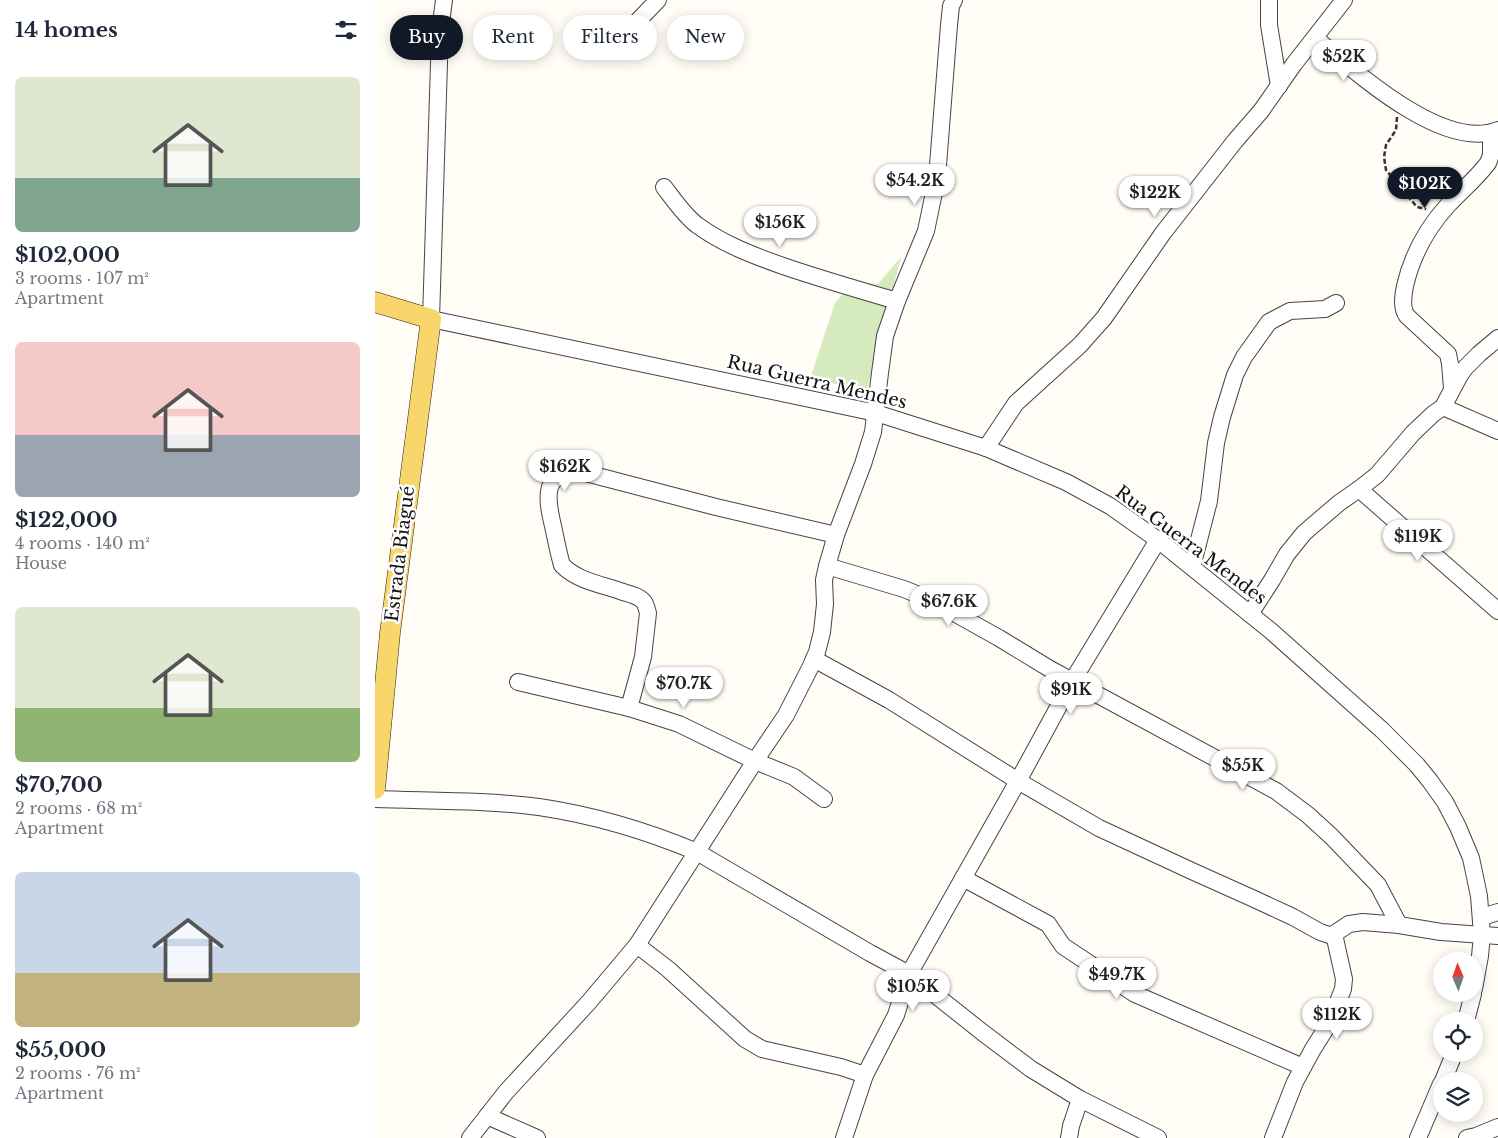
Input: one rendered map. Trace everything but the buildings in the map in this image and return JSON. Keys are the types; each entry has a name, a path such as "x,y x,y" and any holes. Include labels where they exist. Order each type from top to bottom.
{"main road":[{"path":"375,302 431,319"},
{"name":"Estrada Biagué","path":"375,789 390,633 431,319"}],"street":[{"path":"431,319 440,31 444,0"},
{"path":"644,15 658,0"},
{"path":"470,1138 506,1092 589,1002 637,945 786,715 817,652 823,626 824,580 827,566 836,535 873,432 885,336 897,301 926,231 935,187 941,137 951,6 954,0"},
{"path":"1269,0 1271,34 1279,86"},
{"path":"986,448 1016,403 1080,345 1104,318 1163,233 1261,111 1344,0"},
{"path":"1315,38 1373,86 1394,101 1426,119 1449,128 1478,134 1494,131 1488,164 1447,206 1418,248 1411,262 1405,289 1404,311 1411,321 1448,354 1452,390"},
{"path":"664,187 687,216 725,243 744,252 820,278 897,301"},
{"path":"1192,567 1209,501 1222,417 1235,375 1244,357 1269,322 1290,311 1325,309 1336,303"},
{"name":"Rua Guerra Mendes","path":"431,319 876,413 986,448 1066,482 1110,506 1158,540 1271,631 1417,765 1445,802 1471,858 1482,917 1490,936 1482,952"},
{"path":"1250,614 1287,554 1304,533 1339,503 1377,475 1413,433 1433,414 1443,408 1465,368 1498,338"},
{"path":"1443,408 1498,431"},
{"path":"629,708 643,657 647,608 645,603 633,595 583,578 569,571 563,565 558,551 548,504 549,489 557,476 565,472 582,472 731,511 836,535"},
{"path":"1359,489 1498,611"},
{"path":"844,1138 865,1075 895,1015 909,974 1073,680 1158,540"},
{"path":"827,566 904,589 931,600 1050,669 1276,792 1309,815 1378,885 1399,925"},
{"path":"814,659 889,700 1099,828 1293,917 1320,932 1329,935 1334,934 1349,924 1355,923 1399,925 1441,932 1490,936"},
{"path":"518,682 629,708 679,724 755,761 794,776 823,799"},
{"path":"375,800 469,802 539,807 625,827 697,852 909,974 1031,1069 1080,1100 1158,1138"},
{"path":"963,878 1048,924 1063,946 1135,994 1303,1067"},
{"path":"1482,917 1498,912"},
{"path":"1273,1138 1295,1082 1330,1022 1343,989 1344,979 1334,934"},
{"path":"637,945 753,1045 762,1049 841,1067 865,1075"},
{"path":"1069,1138 1080,1100"},
{"path":"1418,1138 1433,1104"},
{"path":"487,1116 537,1138"},
{"path":"1467,1138 1498,1126"}],"path":[{"path":"1394,101 1397,117 1396,130 1386,145 1384,157 1386,170 1417,207 1431,210 1447,206"}],"green space":[{"path":"901,257 867,390 810,379 835,303 852,283 878,284"}]}
